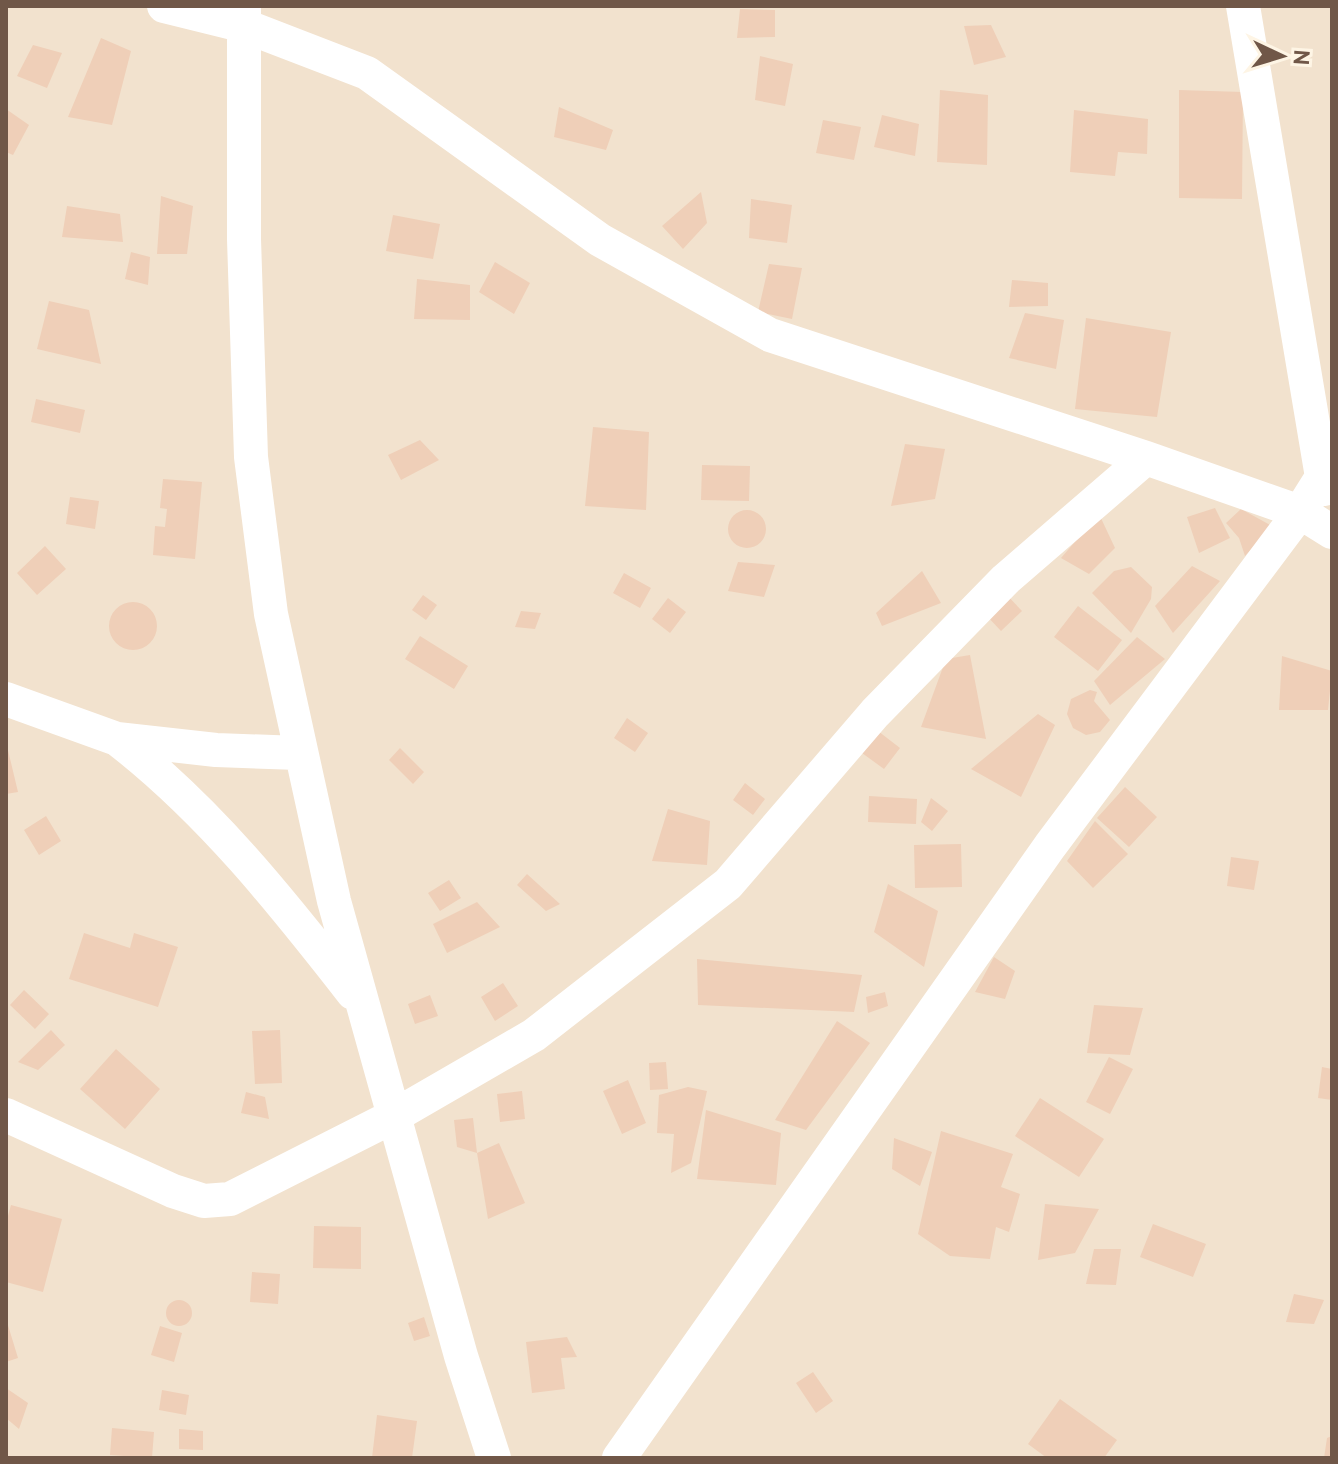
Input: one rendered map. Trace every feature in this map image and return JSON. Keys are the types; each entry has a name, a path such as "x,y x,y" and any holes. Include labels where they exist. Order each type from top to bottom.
{"street":[{"path":"164,6 244,16 367,73 600,240 770,335 1316,516 1332,532"},
{"path":"619,1458 1050,846 1316,516 1327,469 1243,6"},
{"path":"244,16 244,239 251,457 271,614 299,753 364,1008 461,1356 494,1458"},
{"path":"6,1115 173,1191 204,1201 230,1199 394,1116 534,1035 728,884 875,713 951,635 1006,579 1146,458"},
{"path":"6,699 117,739 216,750 299,753"},
{"path":"117,739 142,758 270,885 364,1008"}],"shaded area":[{"path":"6,6 1332,6 1332,1458 6,1458"}],"building":[{"path":"740,9 775,10 775,37 737,38"},
{"path":"991,25 1006,57 974,65 964,26"},
{"path":"101,38 131,51 112,125 68,117"},
{"path":"33,45 62,53 47,88 17,76"},
{"path":"760,56 793,64 785,106 755,100"},
{"path":"940,90 988,95 987,165 937,162"},
{"path":"1179,90 1243,92 1242,199 1179,198"},
{"path":"559,107 613,130 606,150 554,137"},
{"path":"6,109 29,125 13,155 6,152"},
{"path":"1074,110 1148,119 1147,154 1118,152 1115,176 1070,172"},
{"path":"882,115 919,124 915,156 874,147"},
{"path":"823,120 861,127 854,160 816,153"},
{"path":"701,192 707,223 683,249 662,226"},
{"path":"161,196 193,206 187,254 157,254"},
{"path":"751,199 792,205 787,243 749,238"},
{"path":"67,206 120,214 123,242 62,237"},
{"path":"393,215 440,224 433,259 386,251"},
{"path":"131,252 150,257 148,285 125,279"},
{"path":"495,262 530,283 514,314 479,292"},
{"path":"769,264 802,268 792,319 758,312"},
{"path":"417,279 470,285 470,320 414,319"},
{"path":"1012,280 1048,283 1048,306 1009,307"},
{"path":"49,301 89,310 101,364 37,349"},
{"path":"1025,313 1064,320 1056,369 1009,358"},
{"path":"1086,318 1171,332 1157,417 1075,409"},
{"path":"36,399 85,410 80,433 31,422"},
{"path":"593,427 649,432 646,510 585,506"},
{"path":"420,440 439,460 401,480 388,455"},
{"path":"905,444 945,449 935,499 891,506"},
{"path":"702,465 750,466 749,501 701,500"},
{"path":"163,479 202,482 195,559 153,555 155,526 165,527 167,509 160,508"},
{"path":"70,497 99,501 95,529 66,524"},
{"path":"1215,508 1230,538 1199,553 1187,517"},
{"path":"1241,509 1272,526 1245,556 1239,538 1226,523"},
{"path":"747,510 761,515 766,529 761,543 747,548 733,543 728,529 733,515"},
{"path":"1099,514 1115,548 1089,574 1061,558"},
{"path":"45,546 66,569 37,595 17,573"},
{"path":"738,562 775,565 764,597 728,591"},
{"path":"1192,566 1220,581 1173,633 1155,606"},
{"path":"1131,567 1152,587 1151,599 1131,633 1092,593 1114,571"},
{"path":"922,571 941,603 882,626 876,613"},
{"path":"624,573 651,588 640,608 613,593"},
{"path":"1006,594 1022,611 1001,631 985,614"},
{"path":"423,595 437,605 426,620 412,610"},
{"path":"668,598 686,612 670,633 652,619"},
{"path":"133,602 150,609 157,626 150,643 133,650 116,643 109,626 116,609"},
{"path":"1078,606 1122,640 1098,671 1054,637"},
{"path":"521,611 541,613 535,629 515,627"},
{"path":"420,636 468,666 454,689 405,659"},
{"path":"1137,637 1165,659 1110,705 1094,681"},
{"path":"970,655 986,739 921,727 946,659"},
{"path":"1282,656 1332,671 1328,710 1279,710"},
{"path":"1090,690 1097,692 1094,701 1110,720 1100,732 1086,735 1073,728 1067,714 1071,699"},
{"path":"1038,714 1055,725 1021,797 971,769"},
{"path":"627,718 648,733 635,752 614,738"},
{"path":"878,731 900,748 884,769 862,753"},
{"path":"6,747 18,792 6,794"},
{"path":"400,748 424,772 413,784 389,760"},
{"path":"745,783 765,799 753,815 733,800"},
{"path":"1125,787 1157,817 1129,847 1097,818"},
{"path":"869,796 917,799 916,824 868,822"},
{"path":"931,798 948,811 932,831 921,822"},
{"path":"668,809 710,821 707,865 652,861"},
{"path":"46,816 61,841 39,855 24,830"},
{"path":"1095,821 1128,854 1093,888 1067,861"},
{"path":"961,844 962,887 915,888 914,845"},
{"path":"1231,857 1259,861 1254,890 1227,886"},
{"path":"527,874 560,904 546,911 517,885"},
{"path":"449,880 461,898 440,911 428,893"},
{"path":"888,884 938,911 924,967 874,932"},
{"path":"477,902 500,927 447,953 433,924"},
{"path":"84,933 130,948 134,933 178,947 158,1007 69,979"},
{"path":"994,957 1015,971 1005,999 975,992"},
{"path":"697,959 862,975 854,1012 698,1005"},
{"path":"503,983 518,1006 495,1021 481,997"},
{"path":"24,990 49,1014 35,1029 10,1005"},
{"path":"885,992 888,1006 868,1013 866,997"},
{"path":"430,995 438,1016 415,1024 408,1004"},
{"path":"1094,1005 1143,1008 1130,1055 1087,1053"},
{"path":"837,1021 870,1043 806,1130 775,1120"},
{"path":"51,1030 65,1045 38,1070 18,1062"},
{"path":"280,1030 282,1083 255,1084 252,1031"},
{"path":"116,1049 160,1089 125,1129 80,1089"},
{"path":"1109,1057 1133,1069 1110,1114 1086,1102"},
{"path":"666,1062 668,1089 650,1090 649,1063"},
{"path":"1322,1067 1332,1069 1332,1100 1318,1098"},
{"path":"628,1080 646,1123 622,1134 603,1091"},
{"path":"688,1087 707,1091 691,1163 671,1173 674,1134 657,1133 659,1095"},
{"path":"522,1091 525,1119 500,1122 497,1094"},
{"path":"246,1092 265,1097 269,1119 241,1113"},
{"path":"1040,1098 1104,1139 1079,1177 1015,1136"},
{"path":"706,1110 781,1133 776,1185 697,1179"},
{"path":"473,1118 477,1153 457,1147 454,1120"},
{"path":"941,1131 1013,1154 1001,1187 1020,1194 1009,1232 996,1227 990,1259 950,1256 918,1234"},
{"path":"894,1138 932,1152 920,1186 892,1169"},
{"path":"499,1143 525,1203 488,1219 477,1153"},
{"path":"1045,1204 1099,1209 1075,1253 1038,1260"},
{"path":"11,1205 62,1219 43,1292 6,1282 6,1223"},
{"path":"1153,1224 1206,1244 1193,1277 1140,1257"},
{"path":"314,1226 361,1227 361,1269 313,1268"},
{"path":"1094,1249 1121,1249 1116,1285 1086,1284"},
{"path":"252,1272 280,1274 278,1304 250,1302"},
{"path":"1294,1294 1324,1300 1314,1324 1286,1322"},
{"path":"179,1300 188,1304 192,1313 188,1322 179,1326 170,1322 166,1313 170,1304"},
{"path":"424,1317 430,1336 414,1341 408,1323"},
{"path":"6,1323 18,1358 6,1362"},
{"path":"160,1326 182,1333 174,1362 151,1355"},
{"path":"567,1337 577,1357 561,1358 565,1389 532,1393 526,1342"},
{"path":"813,1372 833,1401 816,1413 796,1383"},
{"path":"6,1388 28,1403 19,1429 6,1418"},
{"path":"162,1390 189,1395 186,1415 159,1410"},
{"path":"1060,1399 1117,1440 1104,1458 1047,1458 1028,1444"},
{"path":"377,1415 417,1421 412,1458 372,1458"},
{"path":"112,1428 154,1432 152,1458 110,1455"},
{"path":"179,1429 203,1431 203,1450 179,1449"},
{"path":"1332,1436 1332,1458 1324,1458 1327,1438"}]}
